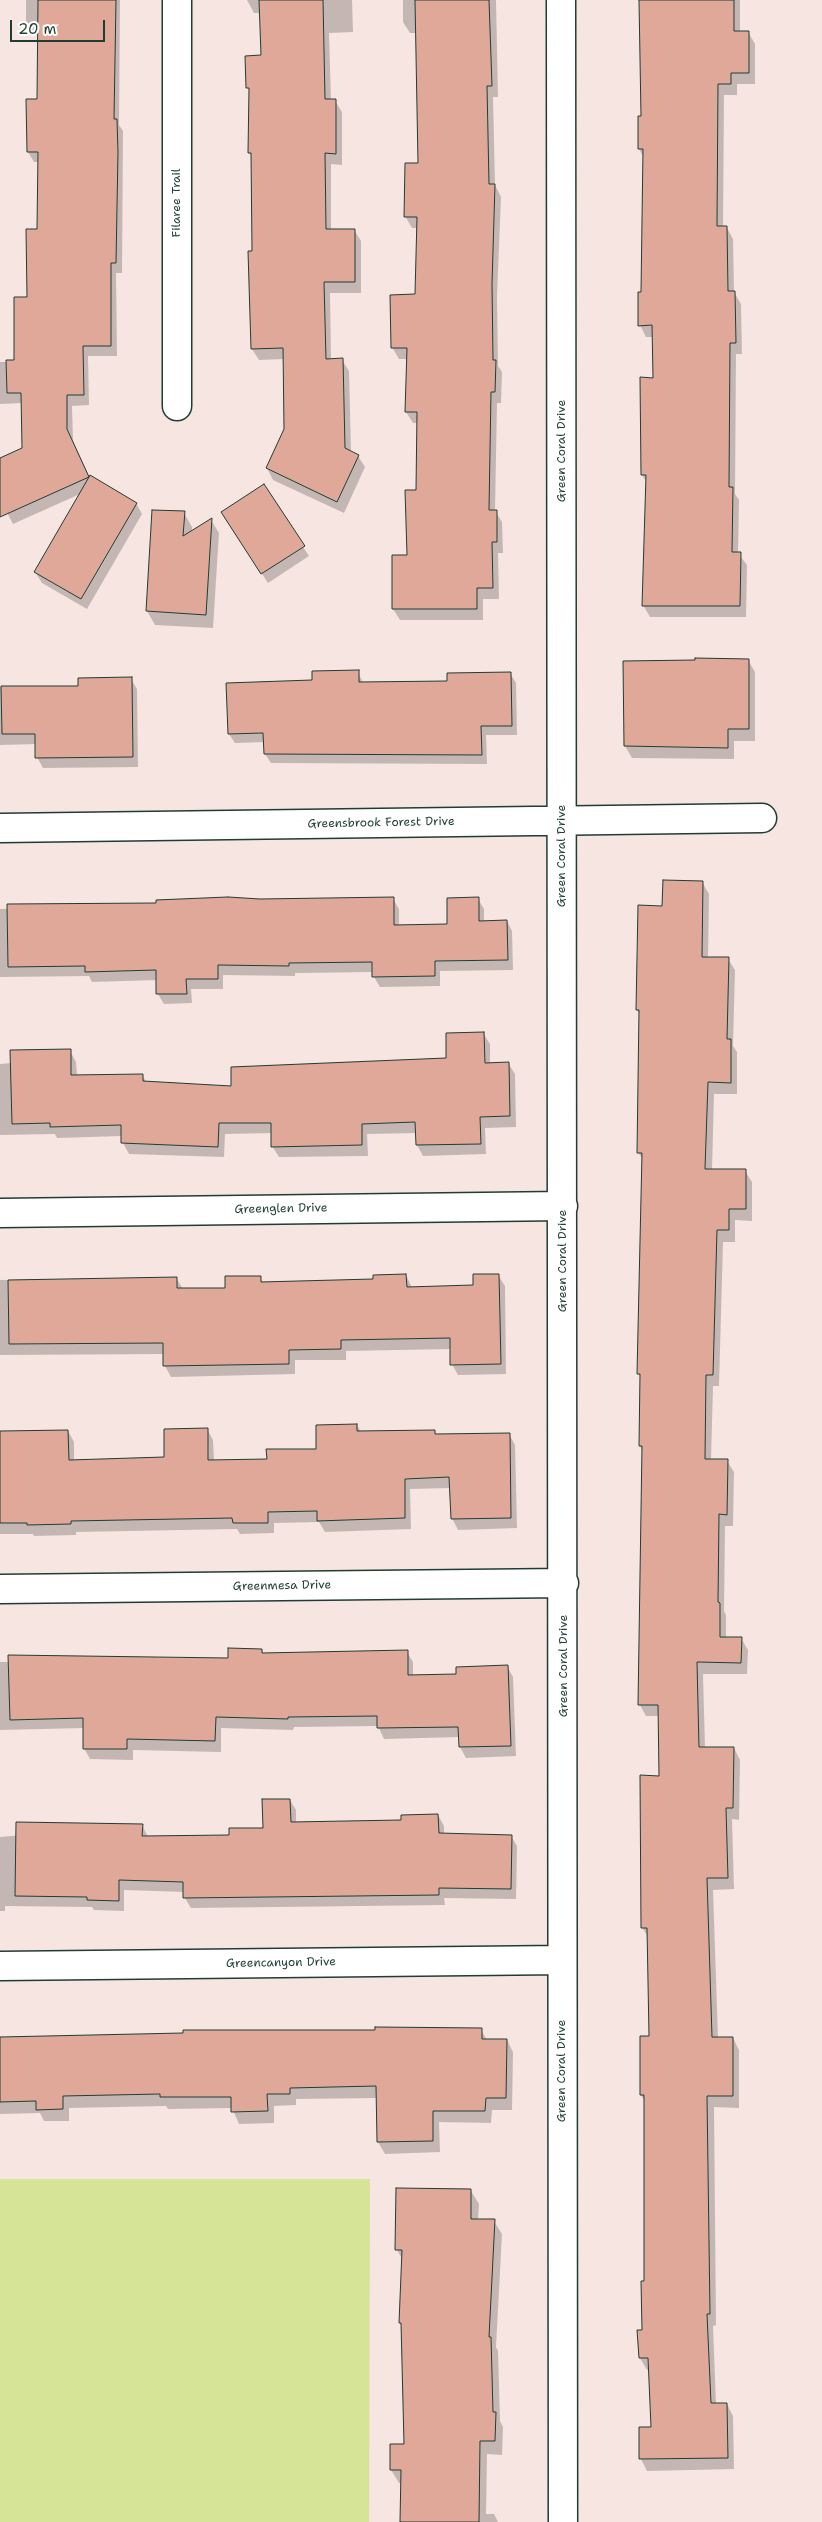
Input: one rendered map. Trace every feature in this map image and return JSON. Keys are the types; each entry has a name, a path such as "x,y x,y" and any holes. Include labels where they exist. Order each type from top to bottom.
{"street":[{"name":"Filaree Trail","path":"177,0 177,406"},
{"name":"Green Coral Drive","path":"561,0 564,1582 562,1960 563,2522"},
{"name":"Greensbrook Forest Drive","path":"0,828 762,818"},
{"name":"Greenglen Drive","path":"0,1213 563,1206"},
{"name":"Greenmesa Drive","path":"0,1589 564,1582"},
{"name":"Greencanyon Drive","path":"0,1966 562,1960"}],"green space":[{"path":"0,2179 370,2179 369,2522 0,2522"}],"building":[{"path":"38,0 116,0 114,119 117,119 118,152 116,263 111,263 111,346 83,346 84,395 67,395 67,429 89,477 0,517 0,458 22,448 21,393 7,393 6,360 14,360 14,297 27,297 26,229 37,229 38,152 27,152 26,99 37,99"},
{"path":"259,0 323,0 325,99 336,99 336,154 325,153 326,229 355,229 355,282 324,282 326,359 343,358 345,448 359,455 337,502 266,468 284,429 283,348 251,349 248,251 252,251 251,153 248,153 249,88 246,88 245,56 261,55"},
{"path":"415,0 489,0 492,86 487,86 489,184 495,184 492,284 493,360 496,360 495,392 491,392 489,510 497,510 497,542 492,542 493,588 477,588 477,609 392,609 392,555 407,555 405,490 416,490 417,412 405,412 407,348 391,348 390,295 415,294 417,217 404,217 405,163 418,163"},
{"path":"639,0 734,0 734,31 749,31 749,73 731,73 731,84 718,84 717,226 727,226 728,291 735,291 736,343 730,343 729,487 733,487 732,552 741,552 740,606 642,606 646,475 641,475 640,377 653,378 652,325 638,326 638,292 641,292 643,149 638,149 638,116 641,116"},
{"path":"90,475 137,503 81,599 34,572"},
{"path":"264,484 305,546 261,574 221,512"},
{"path":"152,510 185,511 183,536 212,518 206,615 146,611"},
{"path":"695,658 749,659 749,729 728,729 728,748 624,746 623,661 695,660"},
{"path":"359,670 359,682 447,681 447,673 511,672 512,726 481,726 482,755 264,754 263,733 228,734 226,683 312,680 312,671"},
{"path":"132,677 133,757 35,758 35,734 2,734 1,686 78,686 78,678"},
{"path":"663,880 703,881 702,957 729,957 727,1039 731,1039 731,1083 708,1082 705,1169 746,1169 746,1209 729,1209 729,1230 717,1230 713,1375 706,1375 705,1459 728,1459 727,1515 719,1514 718,1602 720,1603 720,1637 742,1637 741,1663 697,1662 699,1747 734,1747 733,1808 726,1808 728,1878 707,1878 712,2037 733,2037 733,2096 707,2096 710,2314 707,2314 711,2403 727,2403 728,2458 639,2459 639,2427 651,2427 648,2358 639,2358 637,2330 642,2330 641,2281 644,2281 644,2095 640,2095 640,2036 649,2036 647,1928 641,1928 640,1775 659,1776 658,1705 638,1705 642,1446 639,1446 640,1374 637,1374 642,1153 637,1153 639,1010 636,1010 638,905 662,906"},
{"path":"228,897 260,899 394,897 394,925 447,924 447,898 479,897 479,921 507,920 508,960 435,961 435,976 372,977 372,962 289,963 289,966 218,965 218,979 186,979 187,994 156,994 156,970 85,972 85,966 8,967 7,904 156,903 156,900"},
{"path":"484,1032 485,1063 509,1062 510,1116 480,1117 481,1144 416,1145 415,1122 362,1124 362,1145 271,1147 271,1123 219,1123 218,1147 121,1143 121,1125 50,1127 50,1123 12,1124 10,1050 71,1049 71,1075 143,1074 143,1081 231,1086 231,1067 446,1058 446,1033"},
{"path":"406,1274 407,1287 473,1285 473,1274 499,1274 501,1364 450,1365 450,1338 341,1340 341,1349 289,1350 289,1364 163,1366 163,1343 9,1344 8,1280 177,1277 177,1288 225,1288 225,1276 261,1276 261,1282 373,1279 373,1275"},
{"path":"357,1424 357,1431 435,1430 435,1434 510,1433 511,1518 451,1519 449,1477 405,1479 405,1518 317,1521 317,1511 268,1512 268,1523 233,1523 232,1518 71,1521 71,1524 27,1525 27,1523 0,1523 0,1431 68,1430 69,1460 164,1457 164,1429 208,1428 208,1460 267,1459 266,1449 316,1449 316,1425"},
{"path":"228,1648 262,1649 262,1653 408,1650 408,1675 456,1674 456,1667 508,1665 511,1746 459,1747 458,1727 377,1728 377,1716 288,1717 288,1719 216,1717 215,1741 127,1739 127,1749 83,1749 83,1718 10,1720 8,1655 228,1658"},
{"path":"262,1799 290,1799 291,1822 401,1820 401,1815 438,1814 439,1833 512,1835 511,1889 439,1888 439,1895 183,1898 183,1882 119,1880 119,1901 87,1900 87,1897 15,1896 16,1822 143,1824 142,1836 229,1835 229,1828 263,1828"},
{"path":"375,2027 482,2028 482,2039 507,2039 506,2098 486,2098 485,2111 433,2111 433,2141 377,2142 376,2086 290,2088 290,2094 267,2094 268,2111 231,2112 231,2097 160,2097 160,2094 63,2096 63,2109 36,2110 36,2101 0,2102 0,2037 183,2033 183,2030 375,2030"},
{"path":"396,2188 471,2189 471,2219 495,2219 489,2337 491,2337 493,2412 496,2412 495,2441 480,2441 479,2522 400,2522 401,2470 390,2470 390,2444 404,2444 401,2323 399,2323 402,2250 395,2250"}]}
